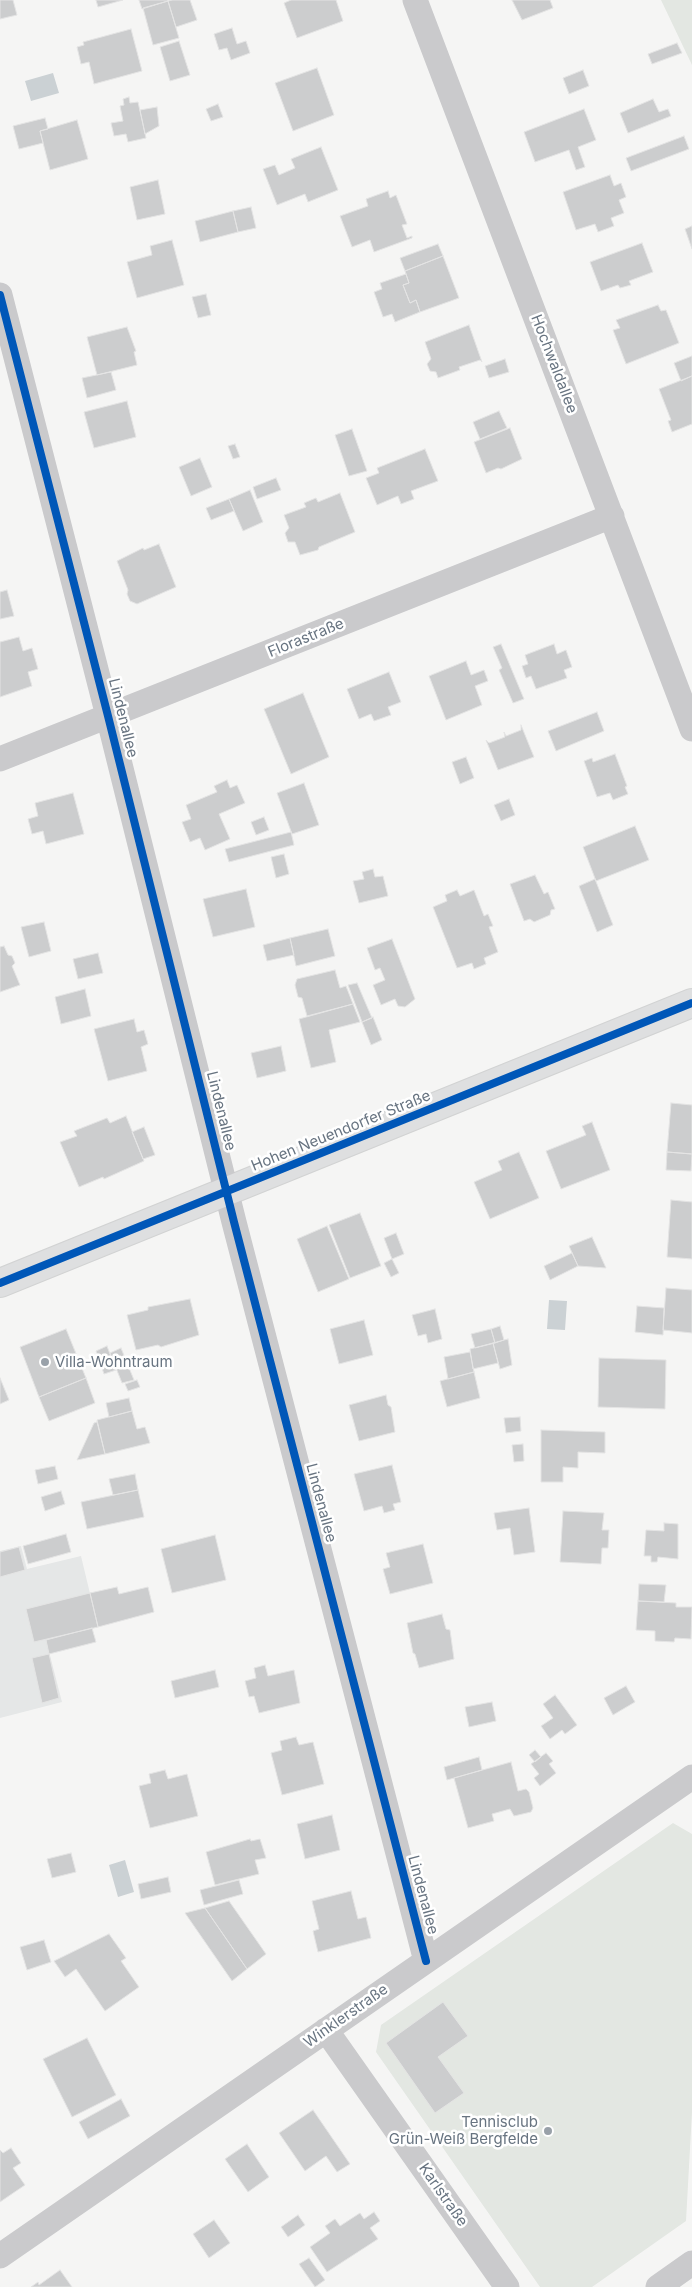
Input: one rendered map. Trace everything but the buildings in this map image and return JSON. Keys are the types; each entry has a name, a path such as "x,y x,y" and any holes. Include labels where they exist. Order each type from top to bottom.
{"main road":[{"name":"Hohen Neuendorfer Straße","path":"0,1283 692,1004"}],"street":[{"name":"Hochwaldallee","path":"415,0 692,729"},
{"name":"Lindenallee","path":"0,296 108,716 226,1192 426,1961"},
{"name":"Florastraße","path":"0,759 612,516"},
{"name":"Winklerstraße","path":"0,2256 692,1777"},
{"name":"Karlstraße","path":"326,2030 507,2287"},
{"path":"658,2287 692,2262"}],"shaded area":[{"path":"661,0 692,0 692,65"},
{"path":"53,73 59,93 31,101 25,81"},
{"path":"549,1300 567,1301 565,1330 547,1329"},
{"path":"21,1546 27,1569 81,1556 98,1627 46,1640 62,1702 0,1718 0,1551"},
{"name":"Tennisclub Grün-Weiß Bergfelde","path":"673,1823 692,1834 692,2112 686,2221 592,2287 540,2287 376,2052 381,2025"},
{"path":"125,1860 134,1892 118,1897 109,1865"}],"cycle path":[{"path":"0,295 108,716 234,1222 426,1961"},
{"path":"0,1283 692,1003"}],"place":[{"name":"Villa-Wohntraum","path":"45,1362"},
{"name":"Tennisclub Grün-Weiß Bergfelde","path":"548,2131"}]}
